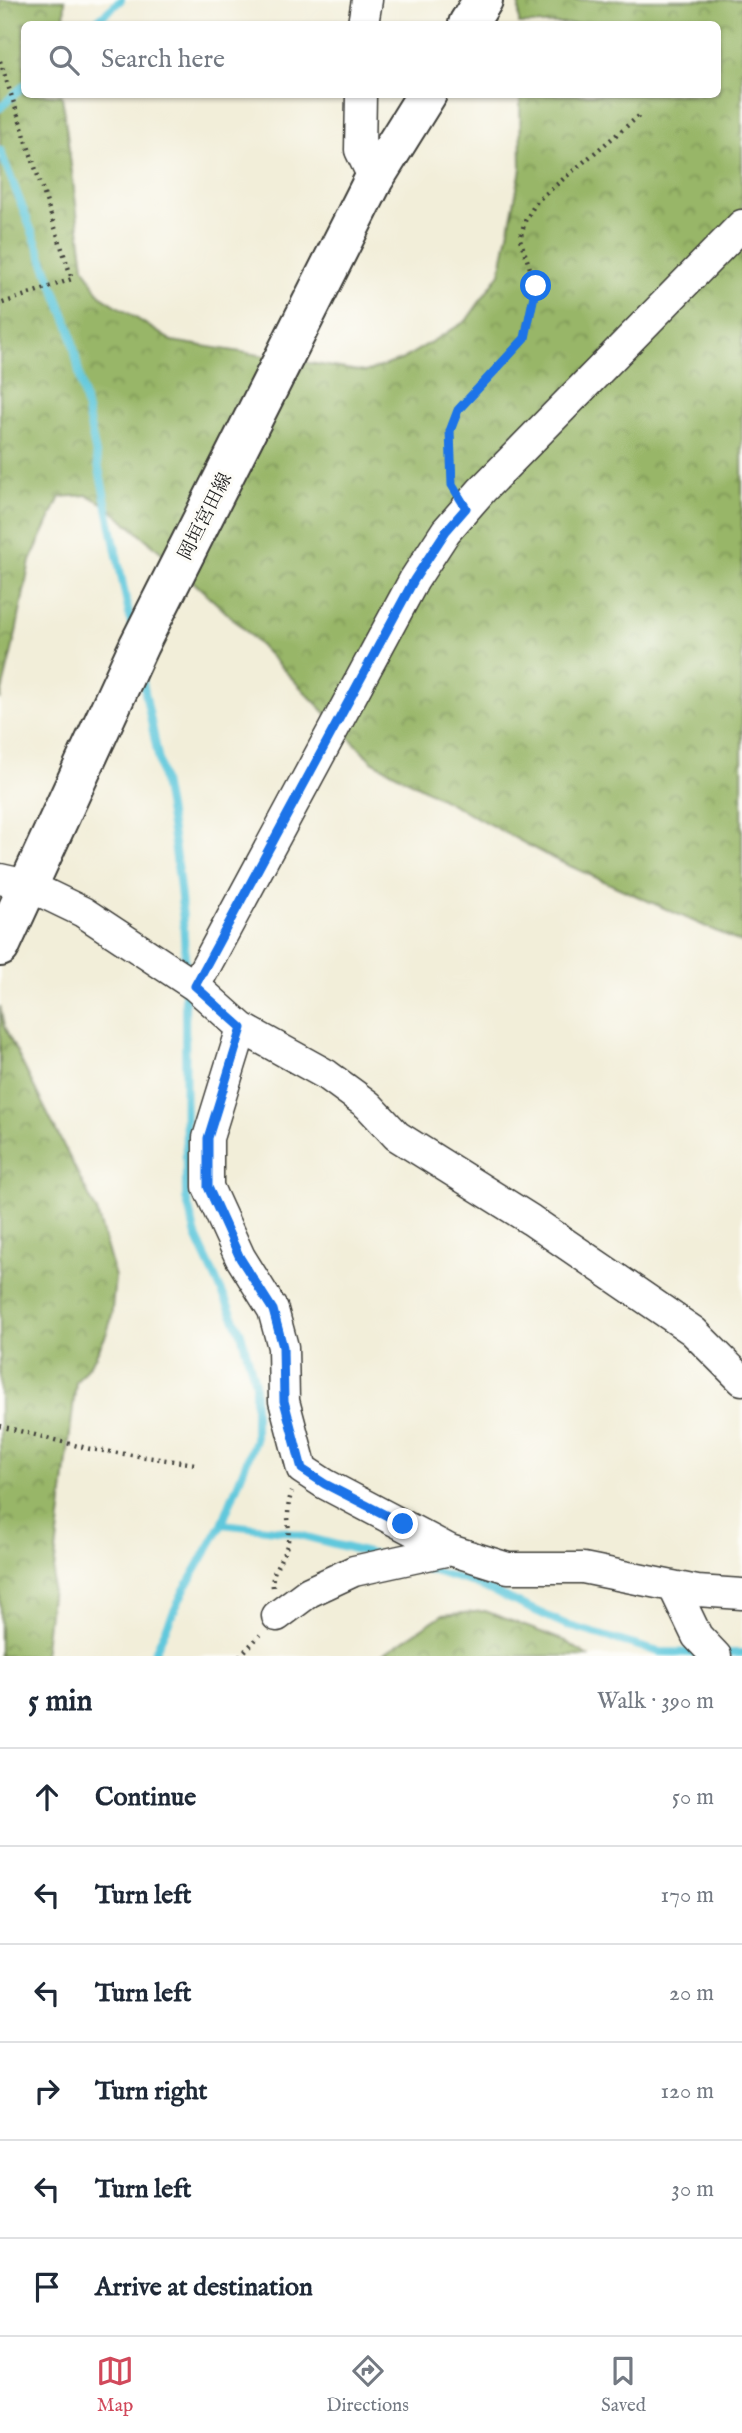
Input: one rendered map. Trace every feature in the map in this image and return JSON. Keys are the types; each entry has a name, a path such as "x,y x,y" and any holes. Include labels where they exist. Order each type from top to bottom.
{"main road":[{"path":"470,21 483,0"},
{"name":"岡垣宮田線","path":"0,947 14,882 139,645 374,179 425,98"}],"street":[{"path":"364,21 367,0"},
{"path":"361,98 360,150 374,179"},
{"path":"195,986 414,580 446,531 742,225"},
{"path":"14,882 83,912 195,986 242,1028 327,1075 368,1105 397,1136 620,1279 694,1331 742,1380"},
{"path":"242,1028 208,1138 208,1187 240,1258 273,1310 283,1347 284,1401 302,1469 325,1484 450,1550 508,1568 583,1568 697,1591 742,1594"},
{"path":"277,1616 309,1592 354,1571 450,1550"},
{"path":"673,1586 697,1636 716,1656"}],"path":[{"path":"0,61 72,279 0,304"},
{"path":"466,508 452,485 450,431 458,410 525,338 536,286 520,239 525,221 537,201 640,115"},
{"path":"0,1426 90,1449 195,1464"},
{"path":"277,1616 272,1578 288,1543 288,1501 302,1469"}],"green space":[{"path":"0,0 65,0 64,21 21,21 21,98 62,98 84,267 100,295 172,341 365,372 401,360 466,321 500,273 521,169 520,98 721,98 721,21 519,21 519,0 742,0 742,943 552,858 372,761 243,628 161,552 103,503 87,495 60,497 30,561 0,700"},
{"path":"0,1006 4,1027 97,1212 115,1277 111,1320 106,1335 95,1357 76,1382 44,1656 0,1656"},
{"path":"485,1611 565,1641 588,1656 380,1656 442,1615"}],"waterway":[{"path":"96,21 121,0"},
{"path":"0,108 21,88"},
{"path":"0,150 70,329 132,628"},
{"path":"141,672 176,858 185,970"},
{"path":"153,1656 184,1590 222,1524 255,1440 255,1383 241,1333 196,1236 186,1197 185,990"},
{"path":"222,1524 284,1531 376,1555"},
{"path":"419,1567 474,1583 569,1626 659,1652 702,1653"},
{"path":"722,1653 742,1653"}],"route":[{"path":"403,1524 325,1484 302,1469 284,1401 283,1347 273,1310 240,1258 208,1187 208,1138 242,1028 195,986 414,580 446,531 466,508 452,485 450,431 458,410 525,338 536,286"}]}
